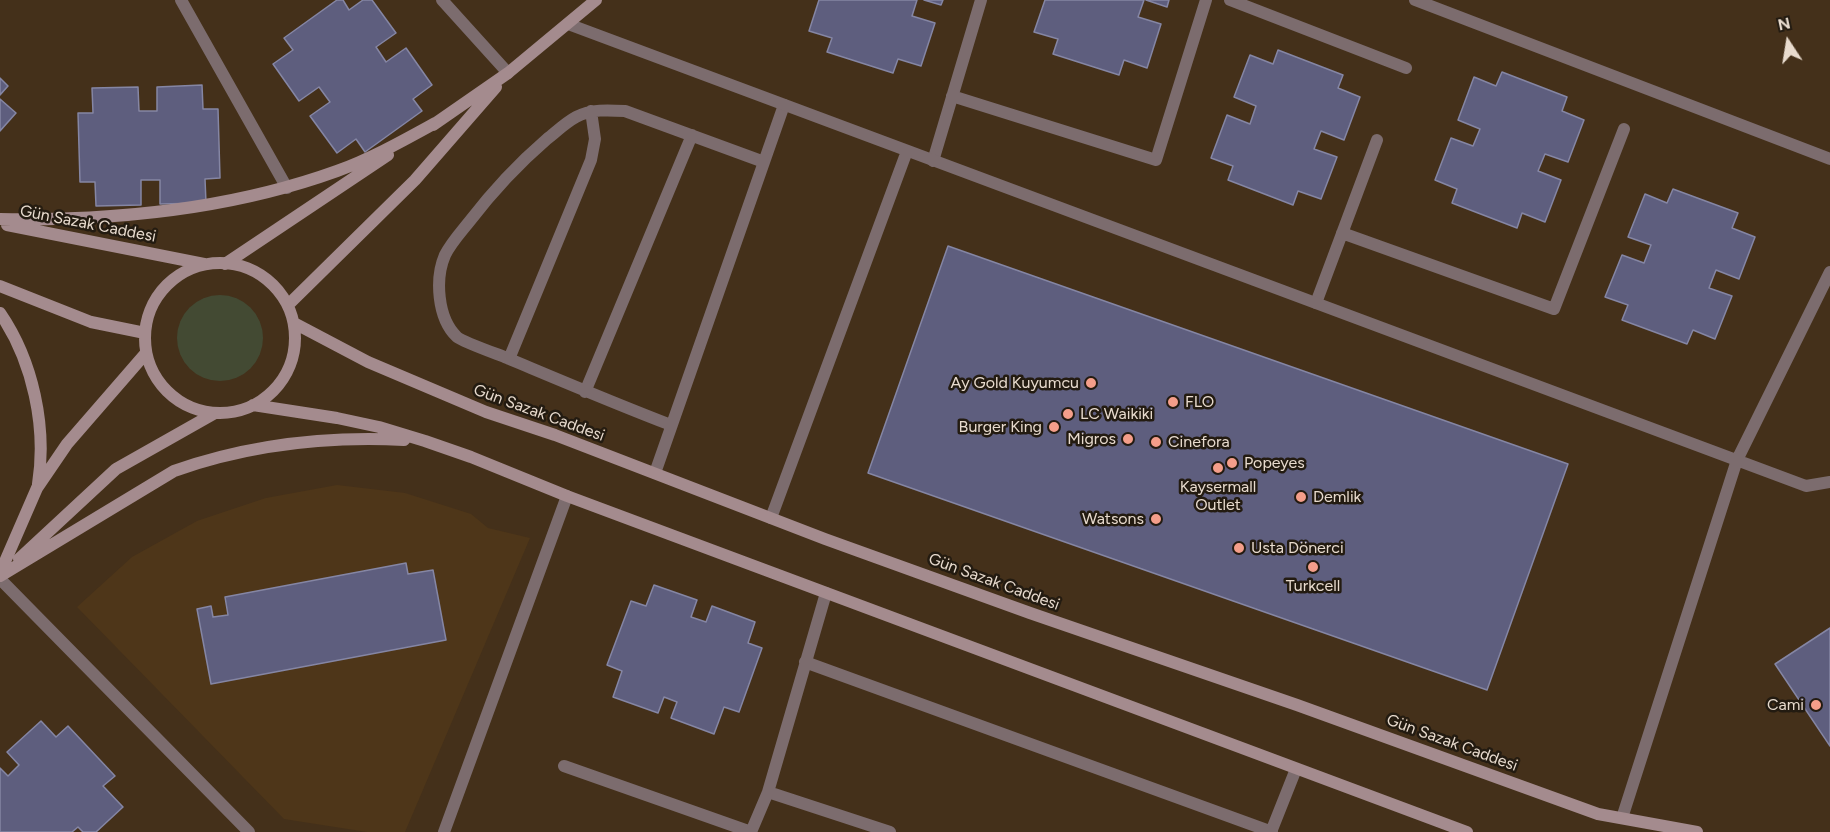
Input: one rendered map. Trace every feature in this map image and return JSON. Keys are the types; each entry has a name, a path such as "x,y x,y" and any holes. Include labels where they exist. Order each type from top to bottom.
{"street":[{"path":"181,0 286,188"},
{"path":"442,0 508,73"},
{"path":"225,264 508,73 596,0"},
{"path":"933,161 981,0"},
{"path":"952,96 1156,160 1206,0"},
{"path":"1230,0 1406,68"},
{"path":"1415,0 1830,159"},
{"path":"568,24 1806,486 1830,482"},
{"path":"288,305 415,180 508,73"},
{"path":"655,473 784,105"},
{"path":"671,425 585,392 457,337 443,314 440,301 440,269 446,254 463,230 507,177 564,125 591,111 625,111 764,162"},
{"path":"509,359 591,160 595,139 591,111"},
{"path":"0,219 93,217 232,201 286,188 339,170 390,148 439,121"},
{"path":"1342,232 1554,309 1624,129"},
{"path":"585,392 692,135"},
{"path":"1316,303 1377,140"},
{"path":"771,518 907,151"},
{"name":"Gün Sazak Caddesi","path":"0,224 206,264"},
{"path":"206,264 244,267 262,276 277,289 288,305 294,323 295,343 291,362 283,380 270,395 254,405 235,412 215,413 196,409 178,400 164,388 153,371 146,352 145,333 149,314 158,297 171,282 187,271 206,264"},
{"path":"1622,818 1737,460 1830,272"},
{"path":"0,286 91,322 145,333"},
{"path":"0,313 24,363 38,414 42,440 37,488"},
{"name":"Gün Sazak Caddesi","path":"294,323 369,362 486,412 555,435 771,518 1030,613 1308,709 1598,814 1697,832"},
{"path":"0,576 37,488 67,444 146,352"},
{"path":"254,405 338,417 426,441 567,496 1467,832"},
{"path":"0,576 116,469 215,413"},
{"path":"0,576 174,471 203,461 245,451 307,442 380,439 426,441"},
{"path":"444,832 567,496"},
{"path":"0,576 249,832"},
{"path":"564,766 751,832 768,792 826,593"},
{"path":"805,662 1272,832 1296,769"},
{"path":"768,792 890,832"}],"shaded area":[{"path":"337,485 405,493 471,514 488,528 530,538 405,832 367,832 284,819 77,607 132,557 197,521 266,498"}],"green space":[{"path":"220,295 236,299 250,308 259,322 263,338 259,354 250,368 236,377 220,381 204,377 190,368 181,354 177,338 181,322 190,308 204,299"}],"building":[{"path":"337,0 343,0 349,10 363,0 372,0 396,33 376,47 386,62 406,48 432,85 413,99 422,111 365,152 356,139 337,153 310,116 330,102 319,87 299,101 273,64 293,50 284,38"},
{"path":"819,0 917,0 912,16 935,23 921,66 898,59 893,73 827,52 832,38 809,31"},
{"path":"924,0 943,0 941,5"},
{"path":"1045,0 1144,0 1138,17 1161,24 1147,68 1124,60 1119,75 1053,54 1058,39 1034,32"},
{"path":"1146,0 1169,0 1167,7"},
{"path":"1278,50 1343,75 1338,88 1360,97 1344,140 1321,131 1314,149 1337,157 1321,199 1298,191 1293,205 1228,180 1233,166 1211,158 1227,115 1250,124 1256,106 1234,97 1250,55 1273,64"},
{"path":"1502,72 1567,97 1562,111 1584,120 1568,162 1545,154 1538,171 1561,180 1545,222 1522,213 1517,228 1452,203 1457,189 1435,180 1451,138 1473,146 1480,129 1458,120 1474,77 1496,86"},
{"path":"0,78 8,86 0,95"},
{"path":"202,85 203,109 218,109 220,178 205,179 206,203 160,204 160,180 141,180 141,205 96,206 95,182 80,182 78,113 93,113 92,88 138,87 139,111 157,111 157,87"},
{"path":"0,99 16,113 0,131"},
{"path":"1673,189 1738,213 1732,228 1755,237 1739,279 1716,270 1709,288 1732,296 1715,339 1693,330 1687,344 1622,320 1628,305 1605,297 1622,255 1644,263 1651,245 1628,237 1645,194 1667,203"},
{"name":"Kaysermall Outlet","path":"948,246 1568,464 1487,690 868,473"},
{"path":"406,563 408,574 433,570 446,640 211,684 197,609 211,606 213,617 228,615 225,597"},
{"path":"654,585 697,600 691,617 706,622 712,606 755,622 748,643 762,648 739,712 724,707 714,734 671,718 677,702 664,697 658,713 613,697 622,671 607,665 631,601 646,606"},
{"name":"Cami","path":"1830,628 1830,746 1775,664"},
{"path":"41,721 56,737 68,726 115,776 103,786 123,807 96,832 83,832 78,827 72,832 0,832 0,768 8,776 19,765 7,752"}],"place":[{"name":"Ay Gold Kuyumcu","path":"1091,383"},
{"name":"FLO","path":"1173,402"},
{"name":"LC Waikiki","path":"1068,414"},
{"name":"Burger King","path":"1054,427"},
{"name":"Migros","path":"1128,439"},
{"name":"Cinefora","path":"1156,442"},
{"name":"Popeyes","path":"1232,463"},
{"name":"Kaysermall Outlet","path":"1218,468"},
{"name":"Demlik","path":"1301,497"},
{"name":"Watsons","path":"1156,519"},
{"name":"Usta Dönerci","path":"1239,548"},
{"name":"Turkcell","path":"1313,567"},
{"name":"Cami","path":"1816,705"}]}
